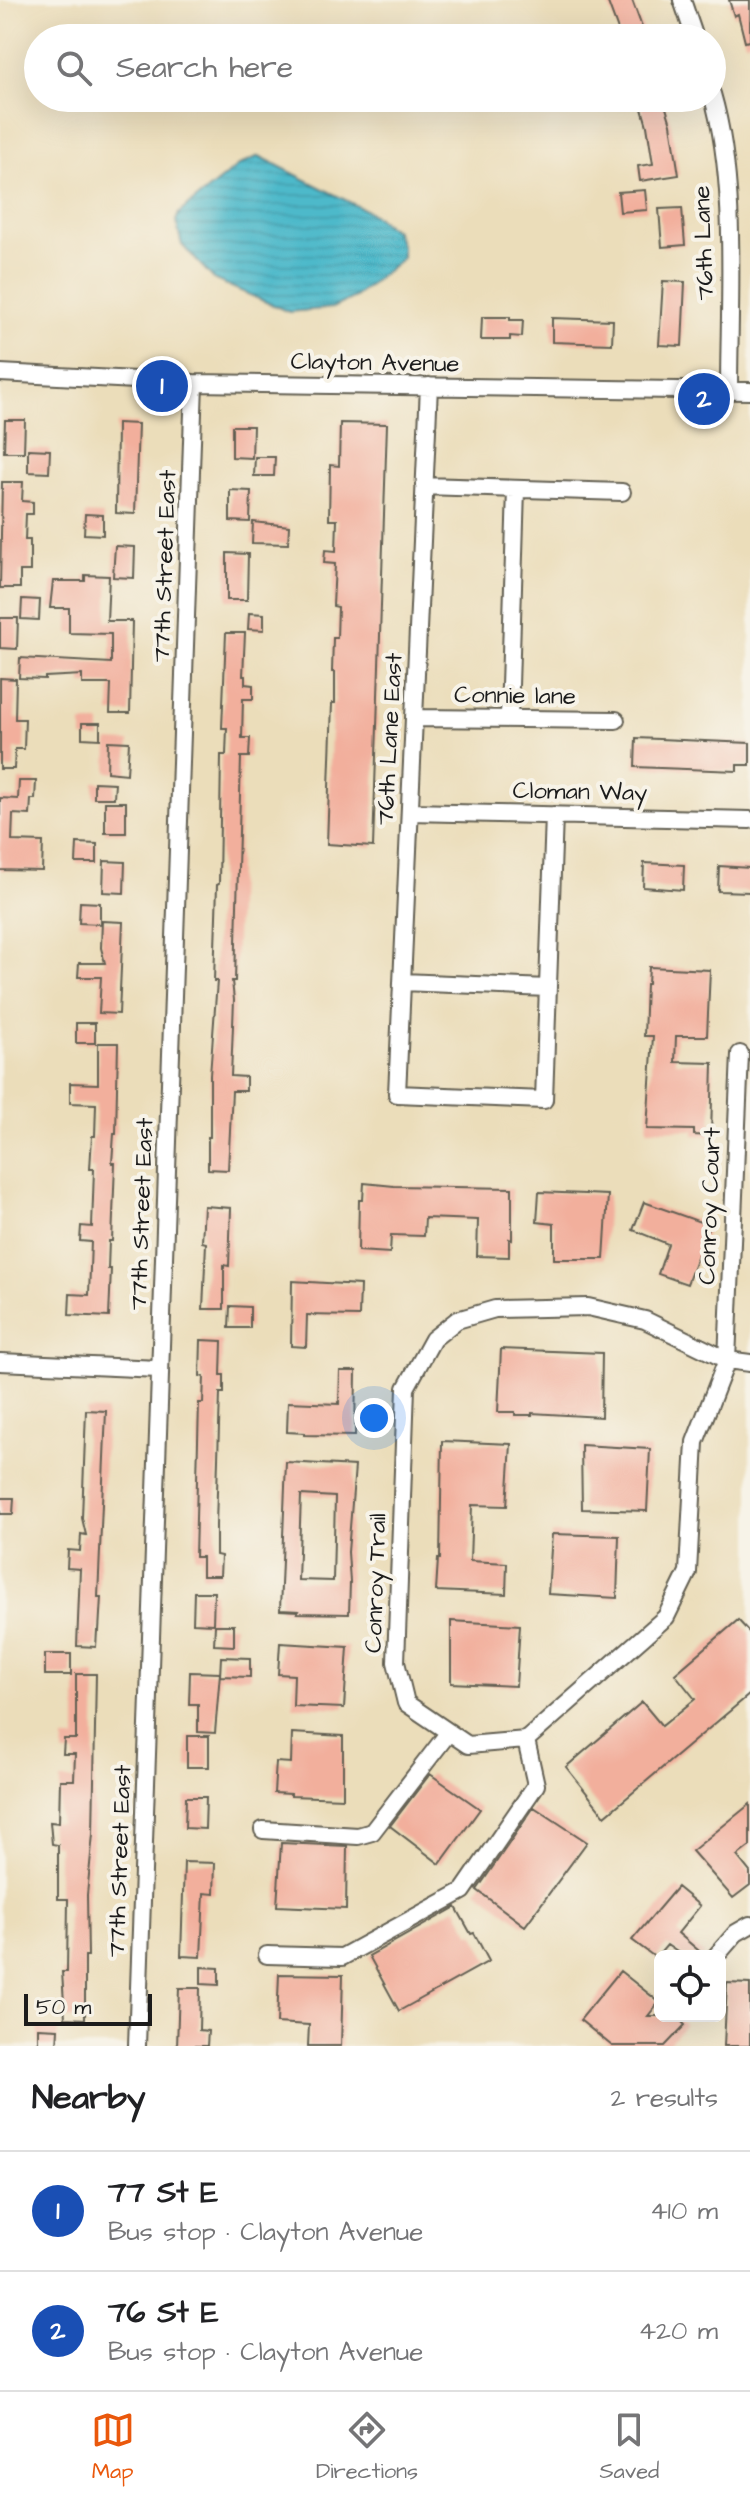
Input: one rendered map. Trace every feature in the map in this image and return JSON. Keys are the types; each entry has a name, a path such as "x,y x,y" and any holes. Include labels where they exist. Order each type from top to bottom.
{"street":[{"path":"682,0 690,24"},
{"name":"76th Lane","path":"717,112 721,127 729,230 729,391"},
{"name":"Clayton Avenue","path":"0,373 194,383 750,391"},
{"name":"77th Street East","path":"137,2046 194,383"},
{"name":"76th Lane East","path":"429,386 397,1094 544,1100 548,988"},
{"path":"424,486 622,492"},
{"path":"509,718 516,489"},
{"name":"Connie lane","path":"414,718 616,720"},
{"name":"Cloman Way","path":"410,812 750,820"},
{"path":"402,982 548,988 554,815"},
{"name":"Conroy Court","path":"727,1360 740,1054"},
{"name":"Conroy Trail","path":"526,1740 468,1745 406,1703 396,1662 406,1388 433,1339 457,1320 495,1309 588,1307 645,1320 727,1360 750,1363"},
{"path":"267,1955 342,1957 463,1891 536,1785 526,1740 666,1617 688,1572 695,1442 727,1360"},
{"path":"0,1362 159,1369"},
{"path":"263,1830 358,1836 372,1832 449,1732"},
{"path":"721,1950 736,1933 750,1925"}],"water":[{"path":"259,156 369,212 395,231 402,247 402,258 355,297 332,308 289,312 215,280 182,245 176,221 179,213 239,165"}],"building":[{"path":"607,0 632,0 641,24 616,24"},
{"path":"729,0 750,0 750,41 745,42 738,14 734,16"},
{"path":"643,112 667,112 679,175 640,181 638,166 653,164"},
{"path":"645,190 647,210 620,212 618,192"},
{"path":"682,208 685,245 662,247 659,209"},
{"path":"663,281 685,282 682,346 659,345"},
{"path":"482,317 523,320 522,337 481,340"},
{"path":"552,318 613,320 612,344 552,342"},
{"path":"5,420 25,420 24,452 4,452"},
{"path":"117,423 138,424 135,514 116,513"},
{"path":"340,423 387,424 373,847 327,844 332,703 335,703 333,638 337,638 338,607 333,606 335,564 324,563 325,550 336,551 337,520 329,520 330,465 339,466"},
{"path":"232,426 253,426 252,458 232,457"},
{"path":"28,449 50,450 49,473 28,472"},
{"path":"255,457 275,457 274,476 254,476"},
{"path":"2,482 23,482 22,501 33,502 33,514 26,514 25,540 30,540 30,571 20,571 20,588 0,588"},
{"path":"230,490 251,491 250,522 230,521"},
{"path":"85,514 103,515 103,535 84,534"},
{"path":"253,522 289,526 288,544 252,543"},
{"path":"115,546 135,547 134,578 113,577"},
{"path":"227,553 248,554 247,600 227,600"},
{"path":"85,575 109,576 107,621 132,621 130,713 110,713 111,684 82,684 82,675 19,678 20,658 111,663 111,634 69,633 69,608 50,608 53,581 85,581"},
{"path":"22,599 40,600 39,620 21,619"},
{"path":"249,613 264,614 264,630 248,629"},
{"path":"0,618 18,618 17,649 0,648"},
{"path":"226,633 245,633 243,676 245,684 253,685 253,699 243,699 242,738 250,738 249,757 241,757 235,981 232,981 231,1076 246,1077 246,1091 232,1091 228,1170 208,1169 210,1075 217,981 214,981 221,755 226,755 227,728 222,728"},
{"path":"0,678 16,679 15,719 25,719 24,749 15,749 14,769 0,769"},
{"path":"82,723 100,723 100,739 82,738"},
{"path":"636,738 750,743 750,765 737,765 737,771 635,767"},
{"path":"108,741 129,742 127,774 107,772"},
{"path":"19,781 36,781 35,799 31,799 30,815 13,814 12,841 43,842 42,871 0,870 0,798 18,799"},
{"path":"94,782 115,783 114,798 94,798"},
{"path":"105,802 126,802 126,833 105,833"},
{"path":"77,843 97,844 97,863 76,863"},
{"path":"104,861 125,862 124,893 103,892"},
{"path":"644,863 684,865 683,890 643,887"},
{"path":"719,866 750,868 750,892 718,891"},
{"path":"80,902 100,903 100,924 79,923"},
{"path":"102,921 123,922 119,1014 99,1013 101,977 78,977 79,963 105,963 101,948"},
{"path":"649,967 710,970 707,1036 676,1036 675,1062 713,1063 711,1136 694,1135 694,1130 647,1129 653,1036 644,1036"},
{"path":"76,1023 95,1023 95,1043 76,1043"},
{"path":"98,1043 118,1043 112,1241 109,1241 108,1269 111,1269 109,1317 69,1315 70,1294 89,1295 91,1242 80,1241 81,1226 92,1227 94,1169 90,1169 96,1104 70,1103 70,1083 98,1084"},
{"path":"364,1183 512,1188 509,1257 477,1256 478,1220 425,1218 424,1236 391,1235 390,1253 358,1251 359,1200 363,1200"},
{"path":"539,1192 608,1195 604,1259 554,1259 554,1224 537,1222"},
{"path":"644,1202 709,1225 687,1284 658,1274 668,1244 633,1230"},
{"path":"204,1206 231,1208 229,1266 224,1265 224,1309 203,1309"},
{"path":"292,1281 360,1285 359,1316 307,1315 306,1347 291,1346"},
{"path":"230,1306 250,1307 250,1328 229,1328"},
{"path":"201,1340 222,1341 224,1393 220,1393 216,1525 216,1555 221,1556 220,1576 202,1576 202,1557 195,1557 199,1403 203,1403 204,1377 200,1376"},
{"path":"501,1349 602,1353 601,1417 498,1412"},
{"path":"340,1371 356,1371 355,1436 287,1432 288,1402 339,1404"},
{"path":"86,1410 106,1411 98,1597 101,1597 96,1647 77,1646 80,1569 67,1568 68,1550 80,1551 81,1534 86,1535 82,1518"},
{"path":"442,1441 511,1444 507,1506 472,1505 470,1561 507,1563 506,1594 436,1591 440,1559"},
{"path":"581,1445 650,1449 647,1511 582,1509"},
{"path":"286,1462 355,1466 348,1552 349,1614 280,1610","holes":["301,1495 335,1497 333,1581 298,1580"]},
{"path":"0,1498 14,1498 13,1514 0,1514"},
{"path":"552,1534 619,1536 617,1598 548,1594"},
{"path":"194,1592 214,1592 213,1624 193,1623"},
{"path":"738,1620 750,1633 750,1694 605,1816 566,1767 642,1702 662,1726 695,1699 675,1674"},
{"path":"451,1621 520,1625 516,1686 451,1683"},
{"path":"215,1625 234,1625 234,1646 214,1645"},
{"path":"280,1643 348,1647 344,1708 293,1706 294,1675 278,1674"},
{"path":"45,1654 71,1654 71,1675 45,1675"},
{"path":"221,1657 250,1658 250,1677 220,1676"},
{"path":"190,1672 220,1673 215,1733 198,1732 198,1704 189,1704"},
{"path":"76,1674 96,1674 85,2019 65,2018 62,1972 67,1972 68,1899 58,1899 58,1845 52,1844 50,1822 59,1823 60,1780 74,1780 75,1754 63,1754 64,1739 76,1739"},
{"path":"292,1733 343,1736 343,1798 274,1793 276,1762 291,1763"},
{"path":"187,1736 209,1736 209,1767 187,1767"},
{"path":"430,1774 480,1809 440,1864 390,1826"},
{"path":"186,1797 206,1797 205,1829 185,1828"},
{"path":"750,1804 750,1846 737,1856 750,1872 750,1885 733,1898 692,1851"},
{"path":"534,1807 587,1842 525,1926 477,1890"},
{"path":"281,1843 347,1846 346,1909 277,1906"},
{"path":"184,1862 215,1863 214,1894 204,1893 201,1957 181,1956"},
{"path":"677,1887 700,1906 678,1933 698,1950 674,1950 667,1945 663,1950 654,1950 654,1956 632,1940"},
{"path":"456,1907 489,1961 399,2011 369,1956"},
{"path":"201,1967 219,1968 219,1985 201,1984"},
{"path":"620,1971 654,1998 654,2008 648,2016 654,2016 654,2022 682,2022 685,2025 665,2046 612,2046 580,2020"},
{"path":"279,1974 343,1975 341,2046 308,2046 309,2025 277,2023"},
{"path":"727,1983 750,1984 750,2046 724,2046"},
{"path":"179,1988 200,1988 199,2030 208,2031 207,2046 177,2046"},
{"path":"38,2028 58,2029 57,2046 38,2046"}],"place":[{"name":"77 St E","path":"162,386"},
{"name":"76 St E","path":"704,399"}]}
